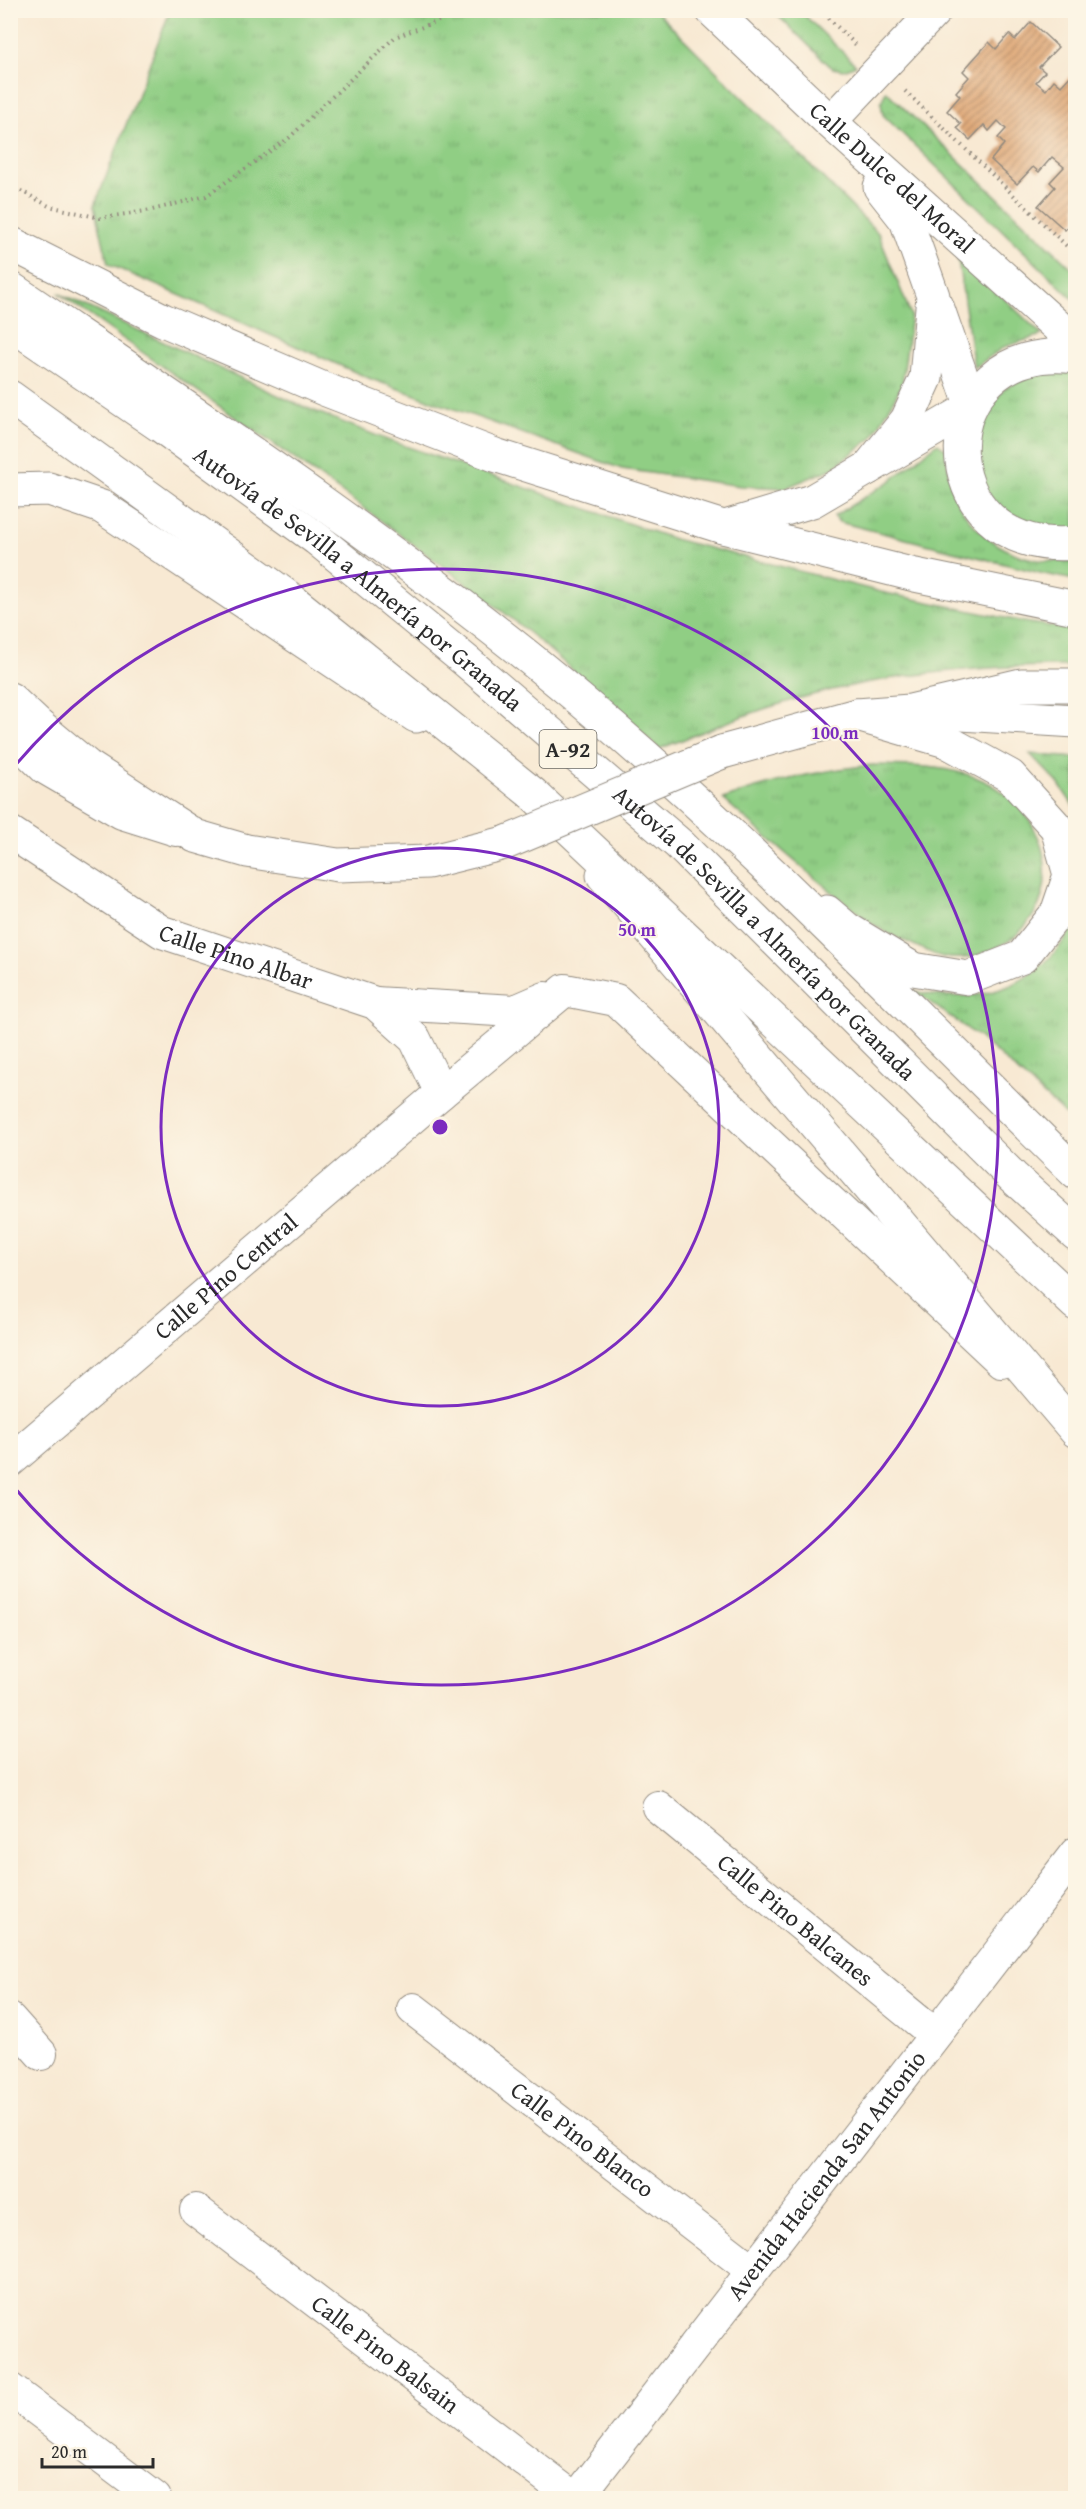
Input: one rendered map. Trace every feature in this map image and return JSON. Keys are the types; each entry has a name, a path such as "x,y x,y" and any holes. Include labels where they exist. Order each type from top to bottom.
{"main road":[{"name":"Calle Dulce del Moral","path":"712,10 830,122 1076,343"},
{"path":"830,122 906,220 970,406"},
{"path":"10,243 162,320 324,389 495,455 723,527 915,575 1076,608"},
{"path":"10,288 312,493 437,586 561,684 742,843 847,929 913,969 968,978 1022,957 1057,913 1070,875 1057,828 1010,776 946,741 857,715"},
{"path":"868,468 907,420 926,378 933,296"},
{"name":"Autovía de Sevilla a Almería por Granada","path":"10,323 161,426 317,539 475,669 679,844 1013,1177 1076,1234"},
{"path":"1076,357 1053,354 1029,358 1005,368 986,383 970,406 962,428 961,460 970,491 981,509 996,524 1014,535 1034,542 1055,545 1076,543"},
{"name":"A-92","path":"10,397 289,598 533,794 1076,1304"},
{"path":"723,527 812,501 970,406"},
{"path":"10,490 49,489 102,507 533,794 1075,1431"},
{"path":"910,711 1021,685 1076,685"},
{"path":"10,699 87,766 195,836 247,851 338,865 428,862 506,843 723,752 857,715 910,711 1076,722"},
{"path":"742,843 1076,1173"}],"street":[{"path":"830,122 936,10"},
{"path":"10,734 45,768 122,813 195,836"},
{"name":"Calle Pino Albar","path":"10,832 162,932 375,1003 415,1039 441,1093"},
{"path":"375,1003 515,1011 565,990 616,1000 1075,1431"},
{"name":"Calle Pino Central","path":"10,1461 565,990"},
{"name":"Calle Pino Balcanes","path":"658,1807 933,2034"},
{"name":"Avenida Hacienda San Antonio","path":"576,2499 933,2034 1076,1853"},
{"name":"Calle Pino Blanco","path":"412,2009 752,2270"},
{"path":"10,2019 40,2054"},
{"name":"Calle Pino Balsain","path":"196,2210 576,2499"},
{"path":"10,2389 155,2499"}],"path":[{"path":"10,184 49,206 100,218 152,210 206,196 289,138 395,38 468,10"},
{"path":"820,10 1076,255"}],"green space":[{"path":"170,11 656,11 878,233 911,315 902,385 872,438 831,469 785,488 741,486 622,469 371,379 108,264 95,205"},
{"path":"773,11 800,11 856,65 844,70 832,68"},
{"path":"886,91 1075,271 1075,301 883,115 881,103"},
{"path":"957,253 1042,335 1004,347 974,368"},
{"path":"58,293 297,404 385,439 674,539 881,592 1024,622 1075,630 1075,666 959,670 845,687 756,712 659,749 522,627 448,570"},
{"path":"1037,373 1075,373 1075,531 1039,532 1006,516 983,488 975,452 982,417 1005,388"},
{"path":"938,443 947,450 948,471 953,492 976,527 999,545 1025,557 1047,561 1075,561 1075,580 839,522 834,516 889,482"},
{"path":"1030,754 1075,758 1075,808 1058,783"},
{"path":"872,765 924,767 963,773 1003,792 1024,813 1038,837 1045,863 1043,890 1034,915 1015,936 987,952 965,958 955,958 936,955 893,936 826,887 723,799 796,777"},
{"path":"1075,922 1075,1123 979,1037 914,991 963,996 986,993 1008,986 1027,976 1045,962 1061,944"}],"building":[{"path":"1031,22 1058,47 1039,67 1045,72 1036,82 1046,90 1054,80 1061,86 1076,70 1076,219 1065,230 1038,206 1055,187 1050,182 1064,167 1052,157 1039,172 1033,167 1017,184 991,160 1004,144 998,138 1006,129 998,121 989,131 984,125 970,140 957,128 961,124 947,111 960,96 956,92 969,77 963,71 989,42 996,49 1009,34 1015,40"}]}
